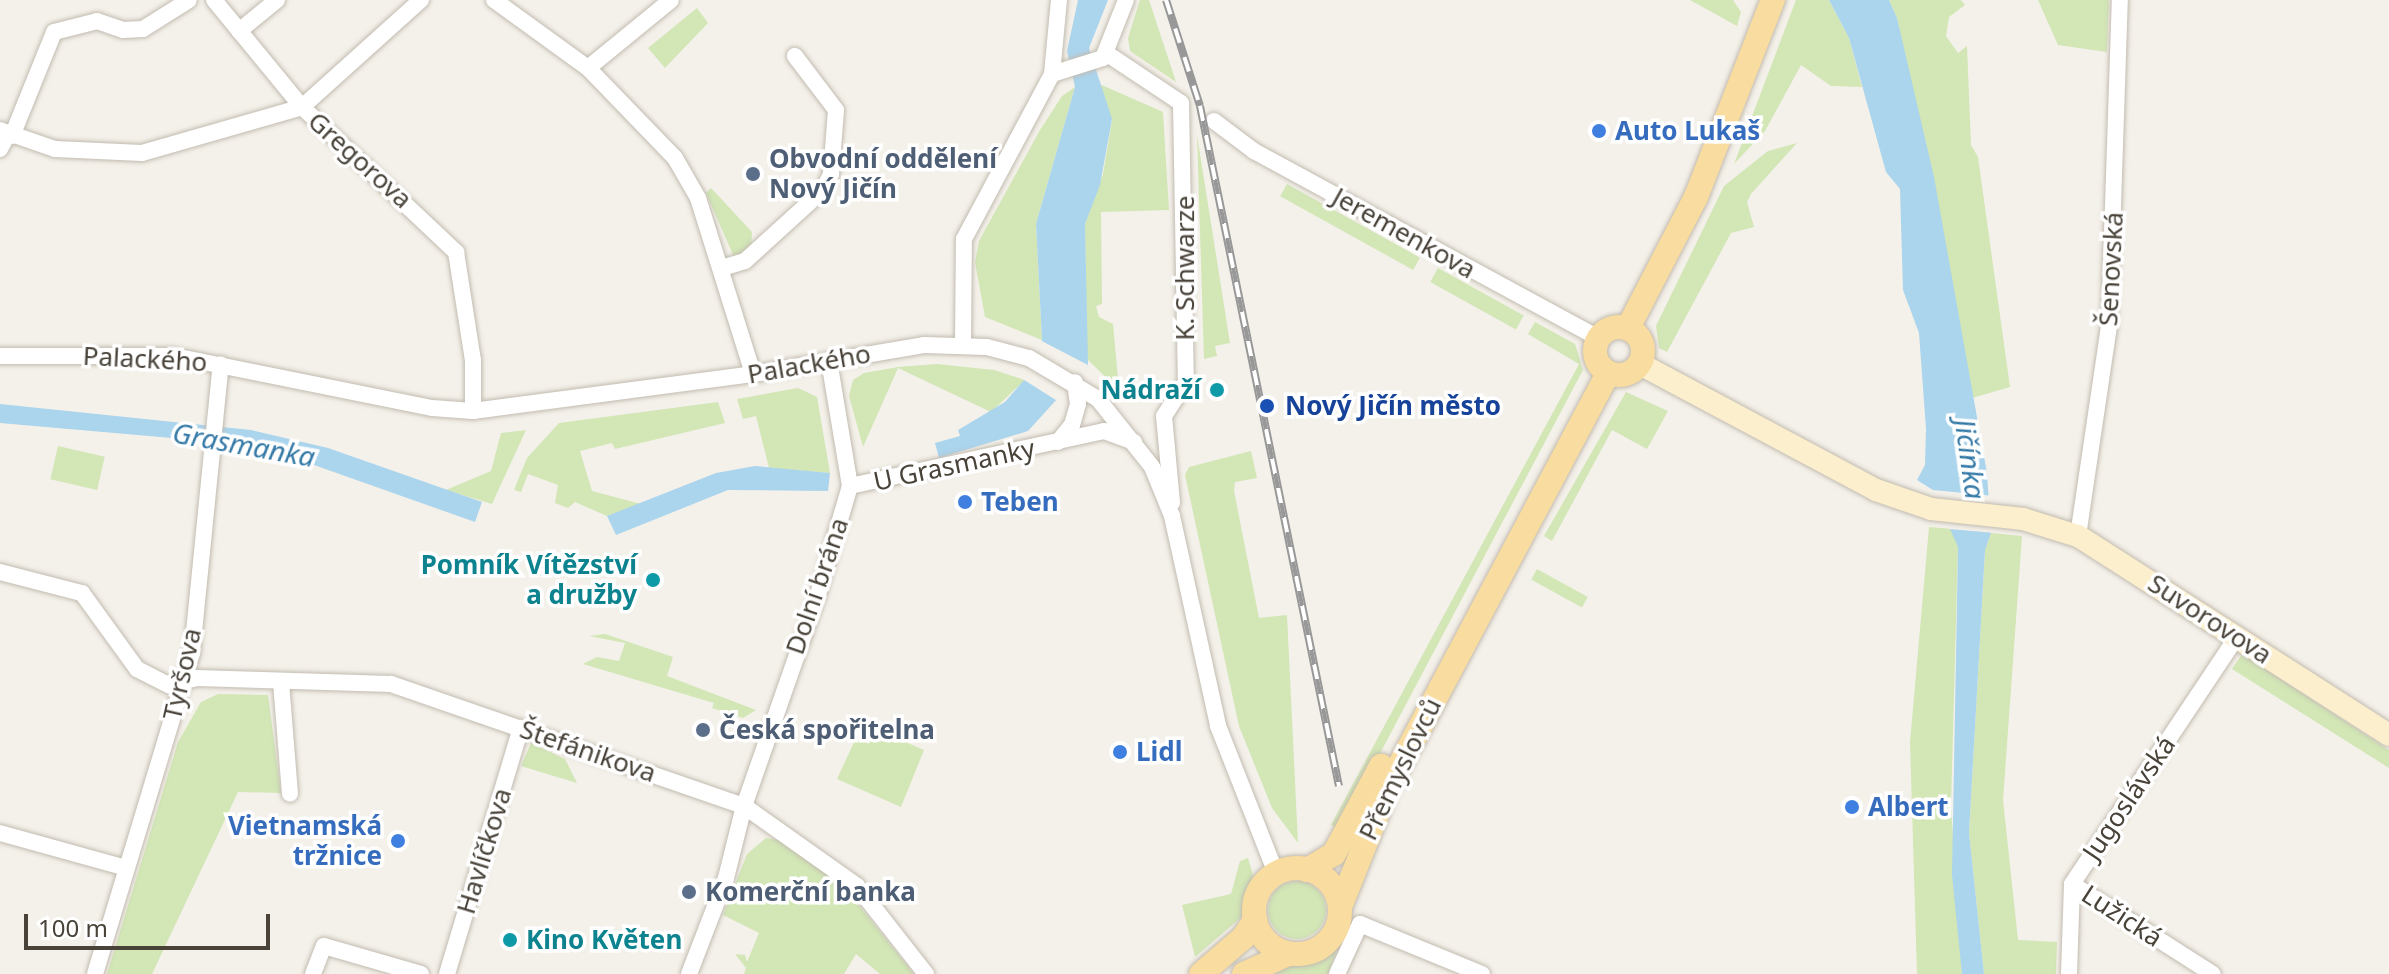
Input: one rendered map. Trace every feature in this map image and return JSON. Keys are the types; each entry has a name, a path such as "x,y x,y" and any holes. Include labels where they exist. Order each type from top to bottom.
{"main road":[{"path":"1628,328 1696,197 1773,0"},
{"path":"1628,328 1643,344 1640,364 1626,375 1608,373 1596,356 1599,338 1610,329 1628,328"},
{"name":"Přemyslovců","path":"1340,907 1387,789 1466,633 1608,373"},
{"name":"Přemyslovců","path":"1307,870 1325,863 1338,848 1407,719 1466,633"},
{"path":"1201,974 1243,938 1255,920 1258,893 1276,873 1307,870 1328,881 1340,907 1336,929 1323,946 1288,954 1244,974"},
{"path":"1255,920 1268,944 1288,954"}],"street":[{"path":"5,137 54,32 97,21 123,30 143,29 189,0"},
{"path":"214,0 302,107 421,0"},
{"path":"239,31 277,0"},
{"path":"494,0 588,68 675,158 698,198 753,374"},
{"path":"588,68 671,0"},
{"path":"963,344 964,239 1052,74 1059,0"},
{"path":"1052,74 1094,65 1107,50 1126,0"},
{"name":"Šenovská","path":"2078,536 2109,326 2120,0"},
{"name":"K. Schwarze","path":"1107,50 1181,103 1186,382 1164,416 1172,516"},
{"path":"722,268 745,261 823,190 831,174 836,110 795,56"},
{"name":"Gregorova","path":"5,137 55,149 142,153 302,107 456,252 472,345 473,411"},
{"name":"Jeremenkova","path":"1214,121 1254,151 1599,338"},
{"name":"Palackého","path":"0,356 174,356 432,408 473,411 753,374 924,345 963,344 1029,358 1075,382 1138,444 1172,516 1218,726 1276,873"},
{"name":"Dolní brána","path":"689,974 726,878 744,806 817,598 850,486 829,361"},
{"name":"Tyršova","path":"95,974 192,652 221,364"},
{"name":"Suvorovova","path":"1640,364 1876,490 1931,509 2023,519 2078,536 2389,735"},
{"name":"U Grasmanky","path":"1058,442 1072,425 1078,404 1075,382"},
{"name":"U Grasmanky","path":"850,486 1104,431 1138,444"},
{"name":"Štefánikova","path":"0,572 82,593 137,669 169,685 183,682 391,684 744,806 857,886 926,974"},
{"name":"Jugoslávská","path":"2069,974 2072,884 2237,637"},
{"path":"281,682 290,794"},
{"name":"Havlíčkova","path":"447,974 521,728"},
{"path":"0,833 126,868"},
{"name":"Lužická","path":"2072,884 2213,974"},
{"path":"1337,974 1360,924 1482,974"},
{"path":"313,974 324,946 421,974"}],"green space":[{"path":"1140,0 1149,0 1176,82 1130,51 1128,38"},
{"path":"1690,0 1733,0 1741,12 1737,26"},
{"path":"1796,0 1829,0 1849,38 1862,87 1831,86 1801,65 1765,131 1734,164"},
{"path":"1889,0 1961,0 1965,5 1949,17 1946,36 1958,53 1967,46 1971,145 1978,157 2010,387 1972,398 1897,18"},
{"path":"2038,0 2109,0 2107,52 2058,45"},
{"path":"697,8 708,23 665,68 648,48"},
{"path":"1097,83 1163,112 1169,210 1101,212 1102,304 1096,306 1099,317 1113,324 1119,390 1087,359 1085,224 1103,174 1112,120"},
{"path":"1075,87 1036,224 1042,340 985,317 975,262 979,241 1040,130 1062,96"},
{"path":"1197,135 1230,343 1215,346 1217,356 1204,359"},
{"path":"1797,143 1751,194 1747,202 1754,227 1731,233 1667,352 1659,348 1656,326 1724,186 1768,151"},
{"path":"1287,184 1420,258 1413,270 1280,196"},
{"path":"711,188 752,232 751,248 743,255 734,257 706,193"},
{"path":"1438,268 1524,316 1516,330 1430,282"},
{"path":"1535,322 1575,344 1583,370 1340,829 1331,825 1579,364 1528,334"},
{"path":"937,364 994,370 1025,380 991,412 898,368 863,447 849,396 853,380 864,373 898,367"},
{"path":"798,388 817,397 830,473 769,468 756,416 743,419 737,399"},
{"path":"1626,392 1668,411 1647,449 1612,430 1552,541 1544,536"},
{"path":"718,402 725,423 615,449 612,443 580,451 592,491 641,504 607,516 575,502 568,508 555,503 558,485 528,474 521,492 514,490 527,458 559,423"},
{"path":"526,430 492,504 446,490 491,471 501,433"},
{"path":"58,446 105,457 97,490 50,479"},
{"path":"1251,451 1257,478 1235,482 1234,491 1259,618 1287,615 1298,843 1272,808 1239,726 1185,475 1189,467"},
{"path":"1929,527 1953,529 1958,547 1951,806 1962,974 1917,974 1910,742"},
{"path":"1991,533 2022,536 2003,800 2018,940 2057,942 2056,974 1984,974 1969,833 1985,550"},
{"path":"1537,569 1588,597 1582,608 1531,579"},
{"path":"605,634 673,657 667,676 756,710 743,718 712,708 714,703 583,664 597,657 619,661 625,643 589,636"},
{"path":"2242,654 2389,750 2389,768 2232,669"},
{"path":"218,694 268,695 281,793 238,792 152,974 107,974 178,742 201,702"},
{"path":"875,729 924,750 901,807 837,779 856,738 869,744"},
{"path":"531,743 565,759 577,783 521,766"},
{"path":"766,838 778,840 842,884 914,974 880,974 856,954 844,974 744,974 746,968 735,954 745,955 747,962 759,933 723,915 747,854"},
{"path":"1248,858 1253,875 1245,914 1195,957 1182,905 1231,894 1240,861"},
{"path":"1297,881 1318,889 1326,910 1318,931 1297,939 1276,931 1268,910 1276,889"},
{"path":"1345,926 1329,972 1334,974 1255,974 1322,955"}],"water":[{"path":"1078,0 1108,0 1089,48 1112,119 1100,185 1085,224 1088,365 1028,431 939,458 935,443 960,436 958,430 1005,402 1031,372 1042,340 1036,224 1075,87 1067,51"},
{"name":"Jičínka","path":"1829,0 1889,0 1897,18 1934,177 1987,473 1991,533 1985,550 1969,833 1984,974 1962,974 1952,875 1958,547 1933,490 1917,480 1925,465 1926,429 1919,333 1903,290 1900,189 1886,172 1849,38"},
{"name":"Grasmanka","path":"0,404 251,430 328,448 482,502 475,522 314,465 255,451 195,440 0,423"},
{"path":"755,466 830,473 828,491 728,490 616,535 607,516 716,473"}],"pier":[{"path":"1038,339 1088,365 1059,402 1021,378 1032,362"},
{"path":"1933,490 1994,496 1995,533 1949,529"}],"railway":[{"path":"1166,0 1200,106 1339,786"}],"place":[{"name":"Auto Lukaš","path":"1599,131"},
{"name":"Obvodní oddělení Nový Jičín","path":"753,174"},
{"name":"Nádraží","path":"1217,390"},
{"name":"Nový Jičín město","path":"1267,406"},
{"name":"Teben","path":"965,502"},
{"name":"Pomník Vítězství a družby","path":"653,580"},
{"name":"Česká spořitelna","path":"703,730"},
{"name":"Lidl","path":"1120,752"},
{"name":"Albert","path":"1852,807"},
{"name":"Vietnamská tržnice","path":"398,841"},
{"name":"Komerční banka","path":"689,892"},
{"name":"Kino Květen","path":"510,940"}]}
